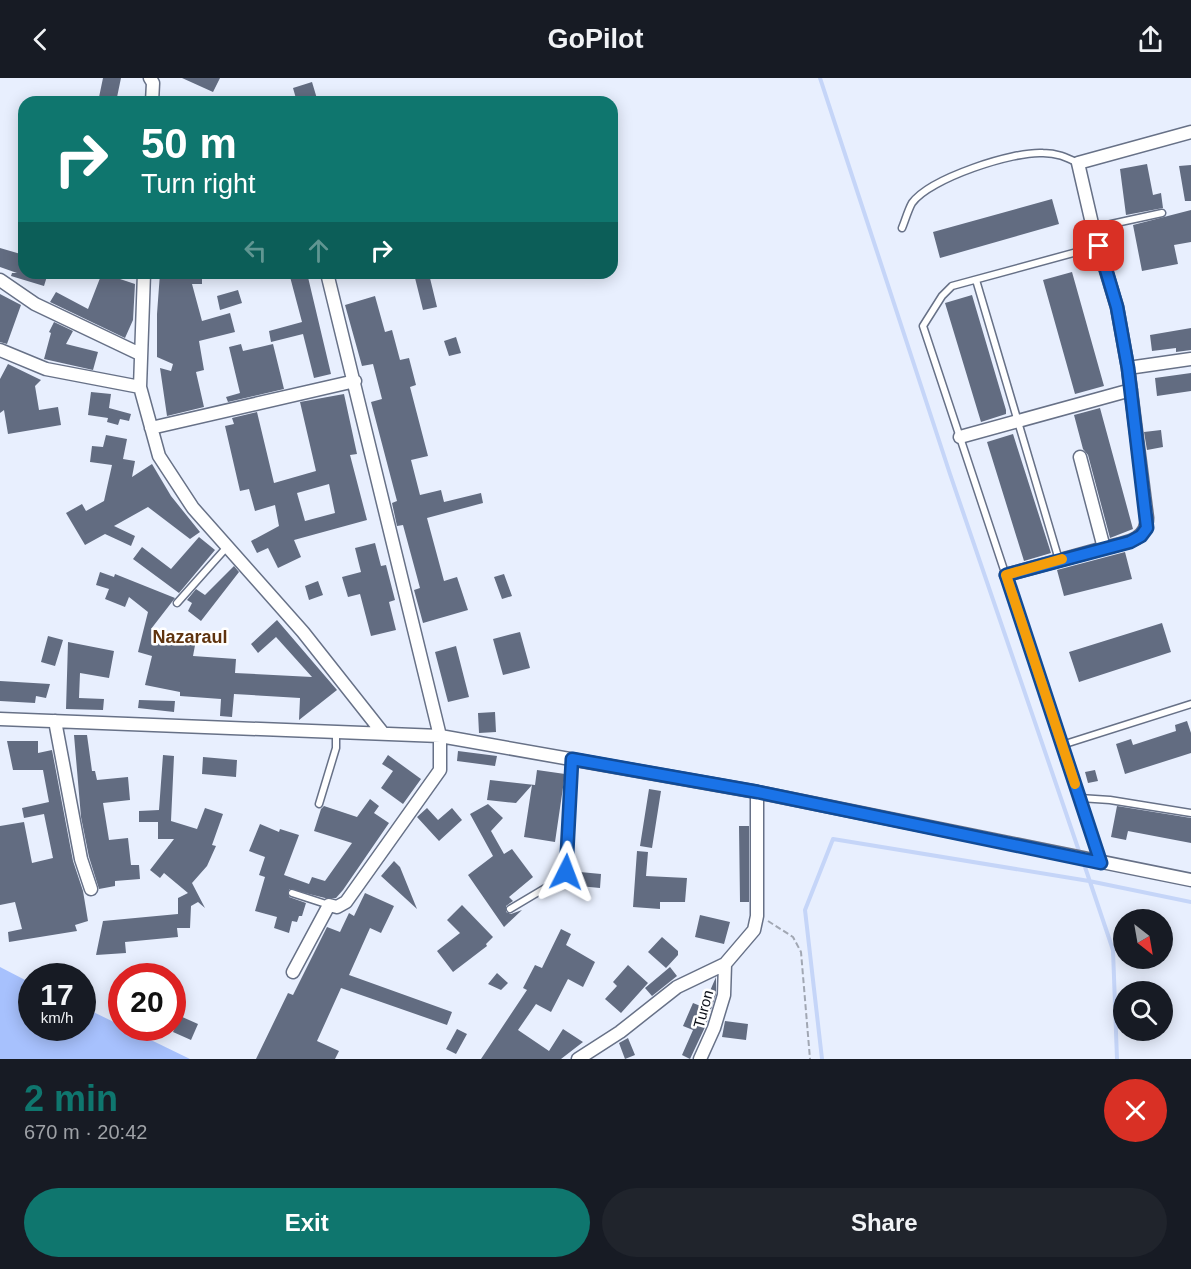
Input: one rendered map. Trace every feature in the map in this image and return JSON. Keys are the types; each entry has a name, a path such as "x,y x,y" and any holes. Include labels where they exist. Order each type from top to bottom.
{"street":[{"path":"150,78 153,83 152,96"},
{"path":"1006,575 1141,536 1147,528 1131,390 1117,307 1093,228 1078,163 1191,132"},
{"path":"144,279 140,387 159,456 193,508 226,548 303,632 382,732"},
{"path":"293,972 329,904 337,907 345,902 440,770 440,736 329,279"},
{"path":"0,280 34,304 140,354"},
{"path":"0,350 46,369 140,387"},
{"path":"1128,368 1191,359"},
{"path":"151,428 355,381"},
{"path":"960,437 1131,390"},
{"path":"1080,457 1104,548"},
{"path":"0,719 336,730 440,736 758,792 1191,880"},
{"path":"55,721 81,859 91,889"},
{"path":"578,1059 620,1032 677,987 725,964 754,930 757,916 758,792"},
{"name":"Turon","path":"700,1059 711,1036 724,994 725,964"}],"lane":[{"path":"902,228 913,202 930,187 959,174 1040,152 1062,154 1078,163"},
{"path":"1093,228 1162,213"},
{"path":"1096,862 1080,798 923,326 942,296 952,286 1099,246"},
{"path":"976,280 1059,560"},
{"path":"177,603 226,548"},
{"path":"1062,745 1191,704"},
{"path":"319,804 336,748 336,730"},
{"path":"510,909 562,878 566,872 572,759"},
{"path":"1080,798 1110,800 1191,813"},
{"path":"292,893 329,904"}],"path":[{"path":"757,916 777,925 793,937 801,952 810,1059"}],"shaded area":[{"path":"0,967 18,976 18,1041 96,1041 96,1013 108,1019 108,1041 153,1041 190,1059 0,1059"}],"building":[{"path":"103,78 121,78 117,96 99,96"},
{"path":"182,78 220,78 213,92"},
{"path":"312,82 316,96 295,96 293,88"},
{"path":"1147,164 1153,195 1161,193 1163,208 1126,215 1120,169"},
{"path":"1191,165 1191,201 1185,201 1179,166"},
{"path":"1052,199 1059,224 940,258 933,232"},
{"path":"1191,210 1191,242 1174,245 1178,264 1142,271 1133,225"},
{"path":"0,248 18,253 18,278 11,276 12,273 17,273 0,267"},
{"path":"1072,272 1104,386 1075,394 1043,280"},
{"path":"21,279 46,279 44,286"},
{"path":"100,279 120,279 135,284 133,320 125,338 50,302 56,292 88,309"},
{"path":"160,279 202,279 202,284 192,284 202,321 230,313 235,332 199,341 204,370 196,372 204,407 167,416 160,368 171,371 173,364 157,357"},
{"path":"291,279 308,279 331,374 314,378 303,334 271,342 269,331 302,322"},
{"path":"415,279 430,279 437,307 423,310"},
{"path":"238,290 242,303 220,310 217,296"},
{"path":"0,294 21,305 7,344 0,342"},
{"path":"972,295 1006,410 1006,414 981,422 945,303"},
{"path":"375,296 385,332 392,330 400,360 409,358 416,385 410,387 428,456 411,460 420,495 441,490 444,502 481,493 483,503 427,518 444,581 457,577 468,610 423,623 414,590 420,588 403,525 397,526 392,503 397,501 371,402 382,399 373,364 362,366 345,305"},
{"path":"54,322 73,331 66,344 98,352 93,370 44,359 51,333 49,332"},
{"path":"1191,328 1191,350 1176,352 1176,348 1152,351 1150,335"},
{"path":"456,337 461,353 449,356 444,341"},
{"path":"241,344 243,351 273,344 284,389 228,402 226,397 240,393 229,347"},
{"path":"8,364 41,380 35,386 39,410 58,407 61,425 8,434 4,410 0,413 0,379"},
{"path":"1191,373 1191,391 1157,396 1155,378"},
{"path":"91,392 111,394 109,408 131,414 129,421 120,419 118,425 107,422 108,418 88,415"},
{"path":"344,394 357,454 350,455 367,520 294,540 301,557 278,568 268,548 257,553 251,541 279,526 275,505 255,511 249,489 240,491 225,426 234,424 232,418 257,412 274,483 316,471 300,402","holes":["329,484 335,513 305,521 297,493"]},
{"path":"1100,408 1133,529 1110,538 1088,455 1083,449 1074,415"},
{"path":"1161,430 1163,447 1147,450 1144,432"},
{"path":"1013,434 1051,553 1024,561 987,442"},
{"path":"106,435 127,439 123,459 135,461 132,477 152,464 171,496 200,532 190,539 148,507 114,526 135,536 131,546 105,534 85,545 66,513 82,504 86,511 104,501 112,465 90,462 92,446 103,447"},
{"path":"199,537 215,550 179,593 133,559 142,547 171,569"},
{"path":"375,543 381,566 386,565 395,600 389,602 396,630 371,636 360,594 348,597 342,577 361,572 355,548"},
{"path":"1125,552 1132,579 1064,596 1057,570"},
{"path":"234,566 239,572 201,621 188,611 192,603 187,600 196,589 205,595"},
{"path":"100,572 114,577 115,574 175,598 151,629 196,640 193,656 236,659 235,673 312,677 276,637 258,653 251,644 277,620 337,690 299,720 300,698 234,694 232,717 220,716 221,699 180,696 180,692 145,685 152,656 138,652 148,612 129,597 125,607 105,599 109,589 96,585"},
{"path":"504,574 512,596 502,599 494,577"},
{"path":"318,581 323,595 309,600 305,586"},
{"path":"1162,623 1171,652 1079,682 1069,652"},
{"path":"520,632 530,668 503,675 493,639"},
{"path":"48,636 63,640 55,666 41,662"},
{"path":"68,642 114,651 109,678 80,673 79,698 104,699 103,710 66,709"},
{"path":"456,646 469,697 448,702 435,652"},
{"path":"0,681 50,684 46,698 36,696 35,703 0,701"},
{"path":"139,700 175,701 174,712 138,708"},
{"path":"495,712 496,732 479,733 478,713"},
{"path":"1187,721 1191,733 1191,753 1125,774 1116,744 1131,739 1133,745 1176,731 1175,725"},
{"path":"74,735 87,735 92,771 95,771 97,780 128,777 130,800 103,803 109,840 128,838 131,865 139,865 140,879 115,881 115,886 99,889 89,857 81,817"},
{"path":"7,741 38,741 38,753 52,750 73,861 83,891 88,921 75,925 77,931 9,942 8,932 22,929 15,902 0,905 0,826 24,822 32,863 53,858 44,814 24,818 22,808 49,802 43,770 13,770"},
{"path":"458,751 497,756 495,766 457,761"},
{"path":"163,755 174,756 171,821 197,829 205,808 223,814 212,845 216,846 207,866 192,883 205,908 198,902 191,906 190,928 177,928 178,937 125,942 126,953 96,955 103,921 178,914 178,898 188,893 164,873 160,878 150,870 174,839 158,839 158,822 139,822 139,811 159,810"},
{"path":"388,755 421,779 403,804 381,788 393,771 382,764"},
{"path":"203,757 237,760 236,777 202,774"},
{"path":"537,770 565,774 555,842 524,837 532,785 516,803 487,800 490,780 535,785"},
{"path":"1095,770 1098,781 1088,783 1085,772"},
{"path":"649,789 661,791 652,848 640,846"},
{"path":"370,799 379,806 374,813 389,823 343,890 336,898 325,898 289,889 289,897 306,903 302,916 299,916 297,922 292,921 289,933 274,928 277,917 255,911 265,877 259,875 265,857 249,851 260,824 279,832 280,829 299,835 284,875 309,884 312,877 325,881 352,843 314,831 321,809 324,806 357,817"},
{"path":"488,804 503,818 491,831 504,854 512,849 533,877 509,897 513,901 506,906 506,912 511,914 522,910 504,927 468,875 493,856 470,814"},
{"path":"1117,806 1191,818 1191,843 1128,831 1126,840 1111,837"},
{"path":"427,808 438,820 452,808 462,820 439,841 417,817"},
{"path":"739,826 749,826 749,902 740,902"},
{"path":"637,851 648,852 646,876 687,878 685,902 660,902 660,909 633,907"},
{"path":"394,861 400,867 417,909 381,876"},
{"path":"580,872 601,874 600,888 579,886"},
{"path":"365,893 394,906 381,933 370,928 349,975 452,1012 447,1025 341,988 317,1041 339,1051 335,1059 256,1059 288,993 293,995 327,927 340,932 349,913 354,916"},
{"path":"462,905 493,937 486,944 487,946 453,972 437,951 460,933 447,920"},
{"path":"700,915 730,922 724,944 695,937"},
{"path":"561,929 571,934 566,945 595,962 583,987 568,979 551,1012 536,1004 518,1030 549,1051 563,1029 583,1042 561,1059 481,1059 527,990 523,988 535,965 542,968"},
{"path":"662,937 678,951 678,955 666,968 648,952"},
{"path":"628,965 648,983 621,1013 605,999 617,986 613,982"},
{"path":"670,967 677,976 652,996 645,988"},
{"path":"497,973 508,983 501,990 488,984"},
{"path":"716,977 716,994 706,1025 690,1059 682,1055 693,1030 683,1026 693,1003 703,1007"},
{"path":"186,1019 198,1024 191,1040 186,1038"},
{"path":"725,1021 748,1024 746,1040 722,1037"},
{"path":"457,1029 467,1034 456,1054 446,1049"},
{"path":"628,1038 635,1055 625,1059 619,1043"}],"waterway":[{"path":"820,78 950,474 1080,854"},
{"path":"822,1059 805,910 833,839 1089,881 1191,902"},
{"path":"1083,861 1113,950 1117,1059"}],"slow traffic":[{"path":"1062,559 1006,575 1075,784"}],"district":[{"name":"Nazaraul","path":"190,637"}],"route":[{"path":"566,872 572,759 758,792 1101,863 1006,575 1130,542 1141,536 1147,528 1128,368 1117,307 1099,246"}]}
